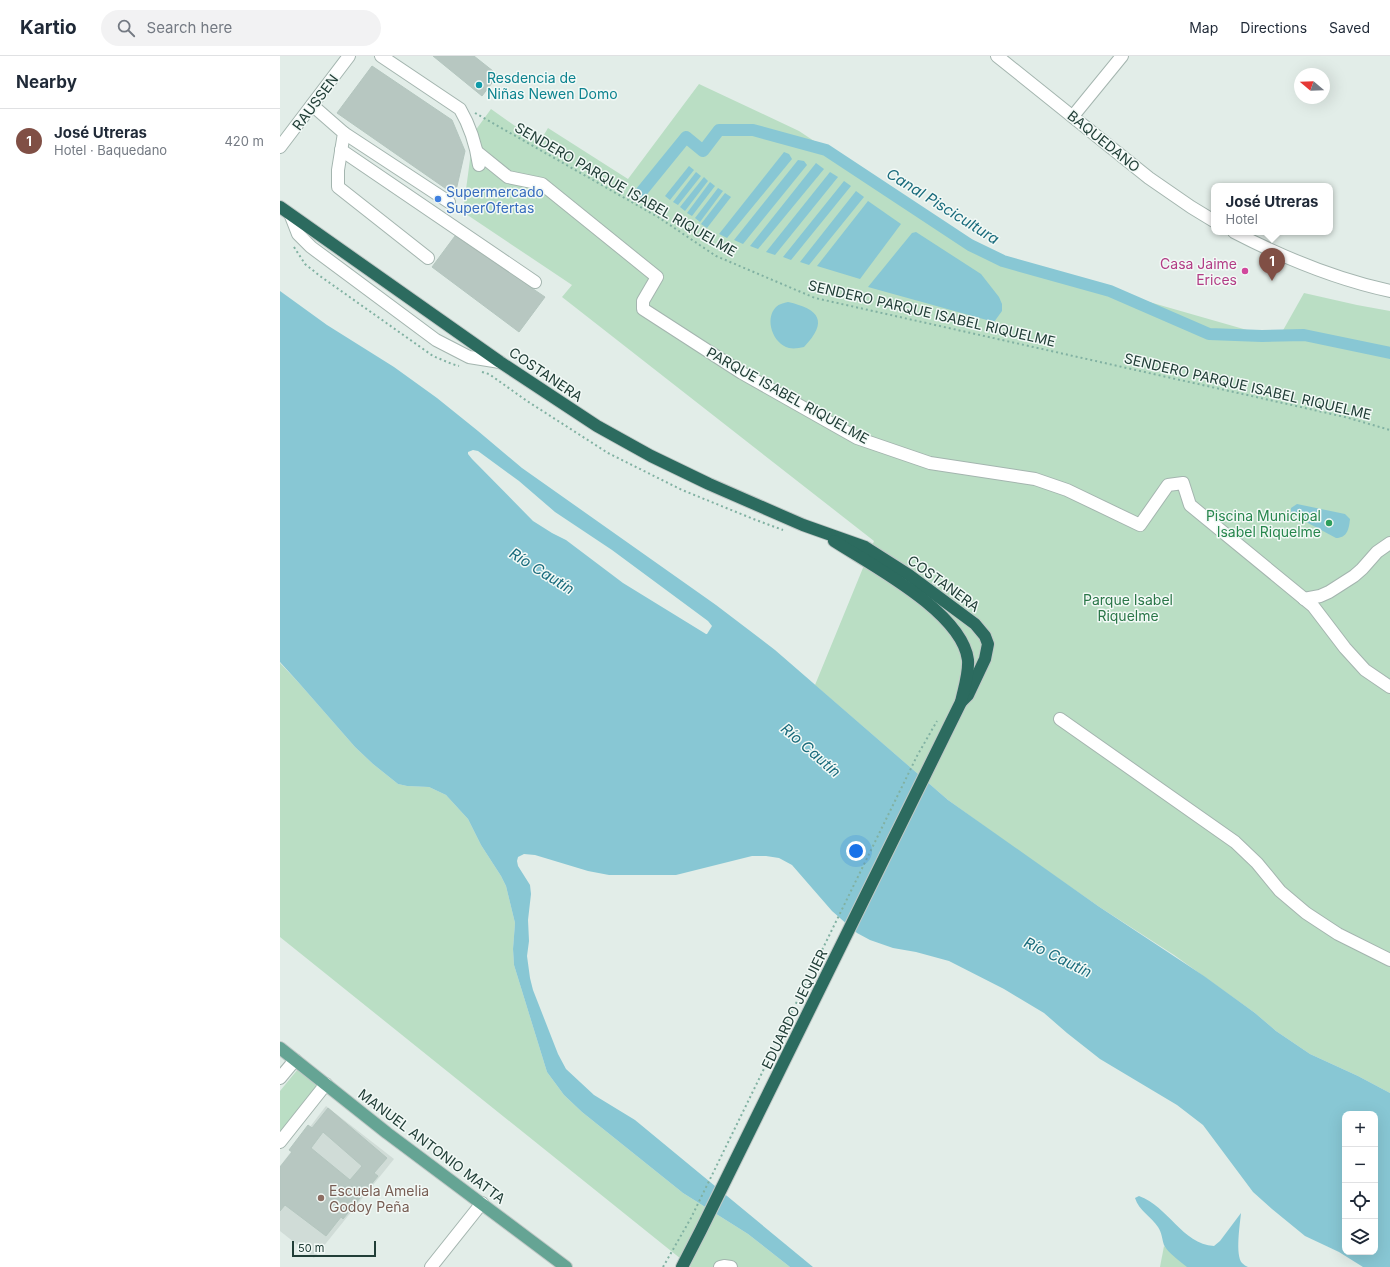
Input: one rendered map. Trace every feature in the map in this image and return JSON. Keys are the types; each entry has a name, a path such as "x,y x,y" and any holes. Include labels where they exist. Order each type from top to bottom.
{"highway":[{"name":"COSTANERA","path":"280,207 500,362 597,426 650,456 716,487 816,530 865,547 909,575 975,624 985,636 988,644 985,659 968,694 961,702"},
{"name":"COSTANERA","path":"816,530 896,580 930,605 946,619 954,629 964,647 968,659 967,676 961,702 931,764"},
{"name":"EDUARDO JEQUIER","path":"682,1267 931,764"}],"main road":[{"name":"MANUEL ANTONIO MATTA","path":"280,1048 387,1133 566,1267"}],"street":[{"name":"RAUSSEN","path":"280,147 349,56"},
{"path":"381,56 460,109 468,122 477,152 479,165"},
{"name":"BAQUEDANO","path":"996,56 1149,178 1211,219"},
{"path":"1073,116 1122,56"},
{"path":"312,105 344,133 449,202"},
{"path":"344,133 338,170 338,187 428,258"},
{"path":"341,150 535,282"},
{"name":"PARQUE ISABEL RIQUELME","path":"477,152 508,178 542,184 657,277 643,301 643,309 742,373 857,438 930,463 1035,479 1067,490 1140,525 1168,485 1183,483 1190,505 1313,606 1345,648 1365,670 1390,687"},
{"path":"291,216 298,234 311,247 436,340 469,357 500,362"},
{"path":"1240,235 1319,271 1390,291"},
{"path":"1304,599 1329,592 1354,576 1377,552 1390,543"},
{"path":"1060,719 1235,842 1257,863 1280,891 1306,913 1338,934 1390,960"},
{"path":"280,1078 295,1060"},
{"path":"280,1142 326,1084"},
{"path":"431,1267 482,1203"},
{"path":"720,1267 731,1267"}],"path":[{"name":"SENDERO PARQUE ISABEL RIQUELME","path":"460,109 477,114 658,218 716,256 815,298 1338,416 1390,430"},
{"path":"663,1267 690,1218 917,756 939,719"}],"shaded area":[{"name":"Escuela Amelia Godoy Peña","path":"326,1106 394,1159 314,1258 280,1231 280,1166"}],"green space":[{"name":"Parque Isabel Riquelme","path":"699,84 799,131 990,258 1048,273 1247,330 1277,341 1304,293 1390,311 1390,1093 1358,1076 1310,1054 1276,1031 1255,1013 1174,955 1098,906 1009,844 948,800 815,685 874,541 562,297 572,285 463,212 471,152 467,142 491,109 539,143 548,128 628,179"},
{"path":"280,663 355,747 373,764 398,784 429,787 446,795 468,819 481,845 506,886 515,923 513,949 514,965 547,1072 564,1095 582,1112 683,1193 748,1234 790,1267 691,1267 280,937"},
{"path":"298,1069 318,1087 280,1135 280,1091"},
{"path":"1164,1246 1188,1267 1160,1267"}],"water":[{"path":"784,152 789,154 792,159 727,238 719,234"},
{"path":"798,160 804,161 807,165 743,244 734,240"},
{"path":"816,163 824,169 758,249 750,246"},
{"path":"689,166 694,170 670,200 665,196"},
{"path":"696,172 701,176 678,205 673,202"},
{"path":"830,172 838,177 775,255 766,252"},
{"path":"704,177 708,181 685,211 680,207"},
{"path":"844,181 851,186 791,260 783,257"},
{"path":"710,182 715,186 692,216 687,213"},
{"path":"718,188 723,191 700,222 695,218"},
{"path":"856,191 864,197 809,265 800,262"},
{"path":"725,193 731,197 707,228 701,224"},
{"path":"868,201 901,224 860,279 817,266"},
{"path":"916,232 981,274 999,297 1002,304 1002,311 994,322 868,287 912,233"},
{"name":"Río Cautín","path":"280,291 327,325 394,367 437,398 522,468 716,605 775,650 948,800 1098,906 1204,976 1255,1013 1276,1031 1310,1054 1358,1076 1390,1093 1390,1267 1363,1267 1344,1255 1378,1255 1378,1111 1342,1111 1342,1254 1305,1236 1253,1192 1203,1125 1177,1105 1100,1059 1044,1013 1004,989 949,961 916,952 893,948 870,940 857,933 832,911 792,865 779,858 752,856 676,875 609,875 588,871 535,855 524,854 518,857 518,866 530,885 531,894 528,920 529,941 527,956 530,978 533,990 558,1054 566,1069 594,1095 635,1120 813,1267 790,1267 748,1234 683,1193 582,1112 564,1095 547,1072 514,965 513,949 515,923 506,886 481,845 468,819 446,795 429,787 398,784 373,764 355,747 280,662","holes":["473,450 478,451 519,481 555,512 612,550 708,621 712,626 707,634 623,583 566,540 533,521 468,454 468,452"]},
{"path":"788,302 807,308 817,317 818,323 816,330 812,338 804,347 789,348 783,346 772,330 772,312 777,306"},
{"name":"Piscina Municipal Isabel Riquelme","path":"1297,504 1345,514 1350,519 1347,532 1340,538 1336,538 1293,515 1291,508"},
{"path":"1139,1196 1158,1208 1193,1239 1203,1244 1214,1246 1220,1241 1241,1213 1238,1239 1239,1253 1242,1263 1248,1267 1187,1267 1168,1251 1164,1245 1158,1227 1137,1203 1135,1198"}],"building":[{"name":"Resdencia de Niñas Newen Domo","path":"433,56 474,56 498,75 482,96"},
{"path":"372,66 452,120 465,151 455,195 337,113"},
{"path":"455,236 545,297 519,332 432,267"},
{"name":"Escuela Amelia Godoy Peña","path":"328,1108 387,1158 374,1173 378,1176 343,1219 341,1217 326,1236 285,1205 280,1211 280,1167 292,1152 289,1150 308,1125 312,1128","holes":["323,1132 362,1166 350,1180 311,1148"]}],"waterway":[{"name":"Canal Piscicultura","path":"638,196 686,137 703,151 719,130 753,130 826,150 970,245 1003,261 1110,291 1209,334 1262,336 1304,335 1390,353"}],"place":[{"name":"Resdencia de Niñas Newen Domo","path":"479,85"},
{"name":"Supermercado SuperOfertas","path":"438,199"},
{"name":"Casa Jaime Erices","path":"1245,271"},
{"name":"José Utreras","path":"1272,281"},
{"name":"Piscina Municipal Isabel Riquelme","path":"1329,523"},
{"name":"Escuela Amelia Godoy Peña","path":"321,1198"}]}
